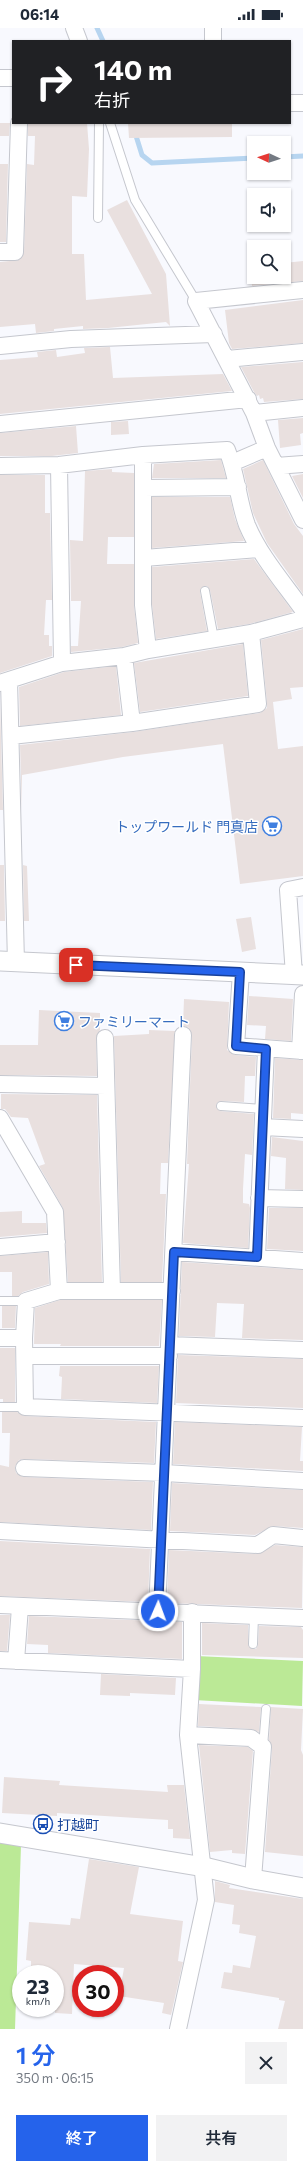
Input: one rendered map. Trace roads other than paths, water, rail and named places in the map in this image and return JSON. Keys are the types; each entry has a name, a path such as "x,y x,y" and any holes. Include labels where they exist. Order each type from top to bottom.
{"street":[{"path":"74,28 79,40"},
{"path":"212,28 213,40"},
{"path":"0,78 12,78"},
{"path":"291,103 303,103"},
{"path":"0,252 15,252 19,124"},
{"path":"303,290 196,301 251,406 267,448 303,520"},
{"path":"0,346 71,339 214,334"},
{"path":"227,359 303,352"},
{"path":"0,424 251,406 303,408"},
{"path":"232,463 267,448"},
{"path":"0,466 59,465 143,455 227,450 232,463 247,523 259,549 303,610"},
{"path":"143,455 143,605 148,650"},
{"path":"276,466 303,464"},
{"path":"59,465 62,663"},
{"path":"144,488 238,487"},
{"path":"144,558 259,549"},
{"path":"303,619 251,633 148,650 124,656 62,663 5,681 11,736 8,962 298,975 288,890 303,887"},
{"path":"11,736 132,723 258,704 251,633"},
{"path":"124,656 132,723"},
{"path":"240,972 236,1046 302,1051 303,994"},
{"path":"158,1611 183,1034"},
{"path":"106,1038 112,1291"},
{"path":"257,1257 266,1049"},
{"path":"0,1084 106,1086"},
{"path":"0,1118 56,1212 60,1291"},
{"path":"263,1128 303,1129"},
{"path":"259,1198 303,1199"},
{"path":"0,1247 57,1242"},
{"path":"174,1252 303,1261"},
{"path":"172,1291 60,1291 26,1301 24,1338 26,1356 25,1407 303,1418"},
{"path":"0,1338 24,1338"},
{"path":"26,1356 169,1351 303,1350"},
{"path":"24,1468 164,1473 303,1481"},
{"path":"0,1531 258,1545 273,1535 303,1538"},
{"path":"0,1605 20,1607 192,1612 303,1618"},
{"path":"16,1661 20,1607"},
{"path":"178,2029 206,1900 204,1867 188,1735 192,1669 192,1612"},
{"path":"0,1660 192,1669"},
{"path":"188,1735 251,1738 262,1747 253,1879"},
{"path":"0,1833 204,1867 253,1879 303,1888"}],"lane":[{"path":"98,218 99,124"},
{"path":"110,124 135,200 196,301"},
{"path":"205,591 214,639"},
{"path":"221,1106 264,1109"},
{"path":"0,1301 26,1301"},
{"path":"0,1407 25,1407"},
{"path":"253,1644 254,1616"},
{"path":"262,1747 266,1709"}],"waterway":[{"path":"97,28 103,40"},
{"path":"132,124 142,155 152,163 247,158"},
{"path":"291,157 303,156"}],"place":[{"name":"トップワールド 門真店","path":"272,826"},
{"name":"ファミリーマート","path":"64,1021"},
{"name":"打越町","path":"43,1824"}]}
